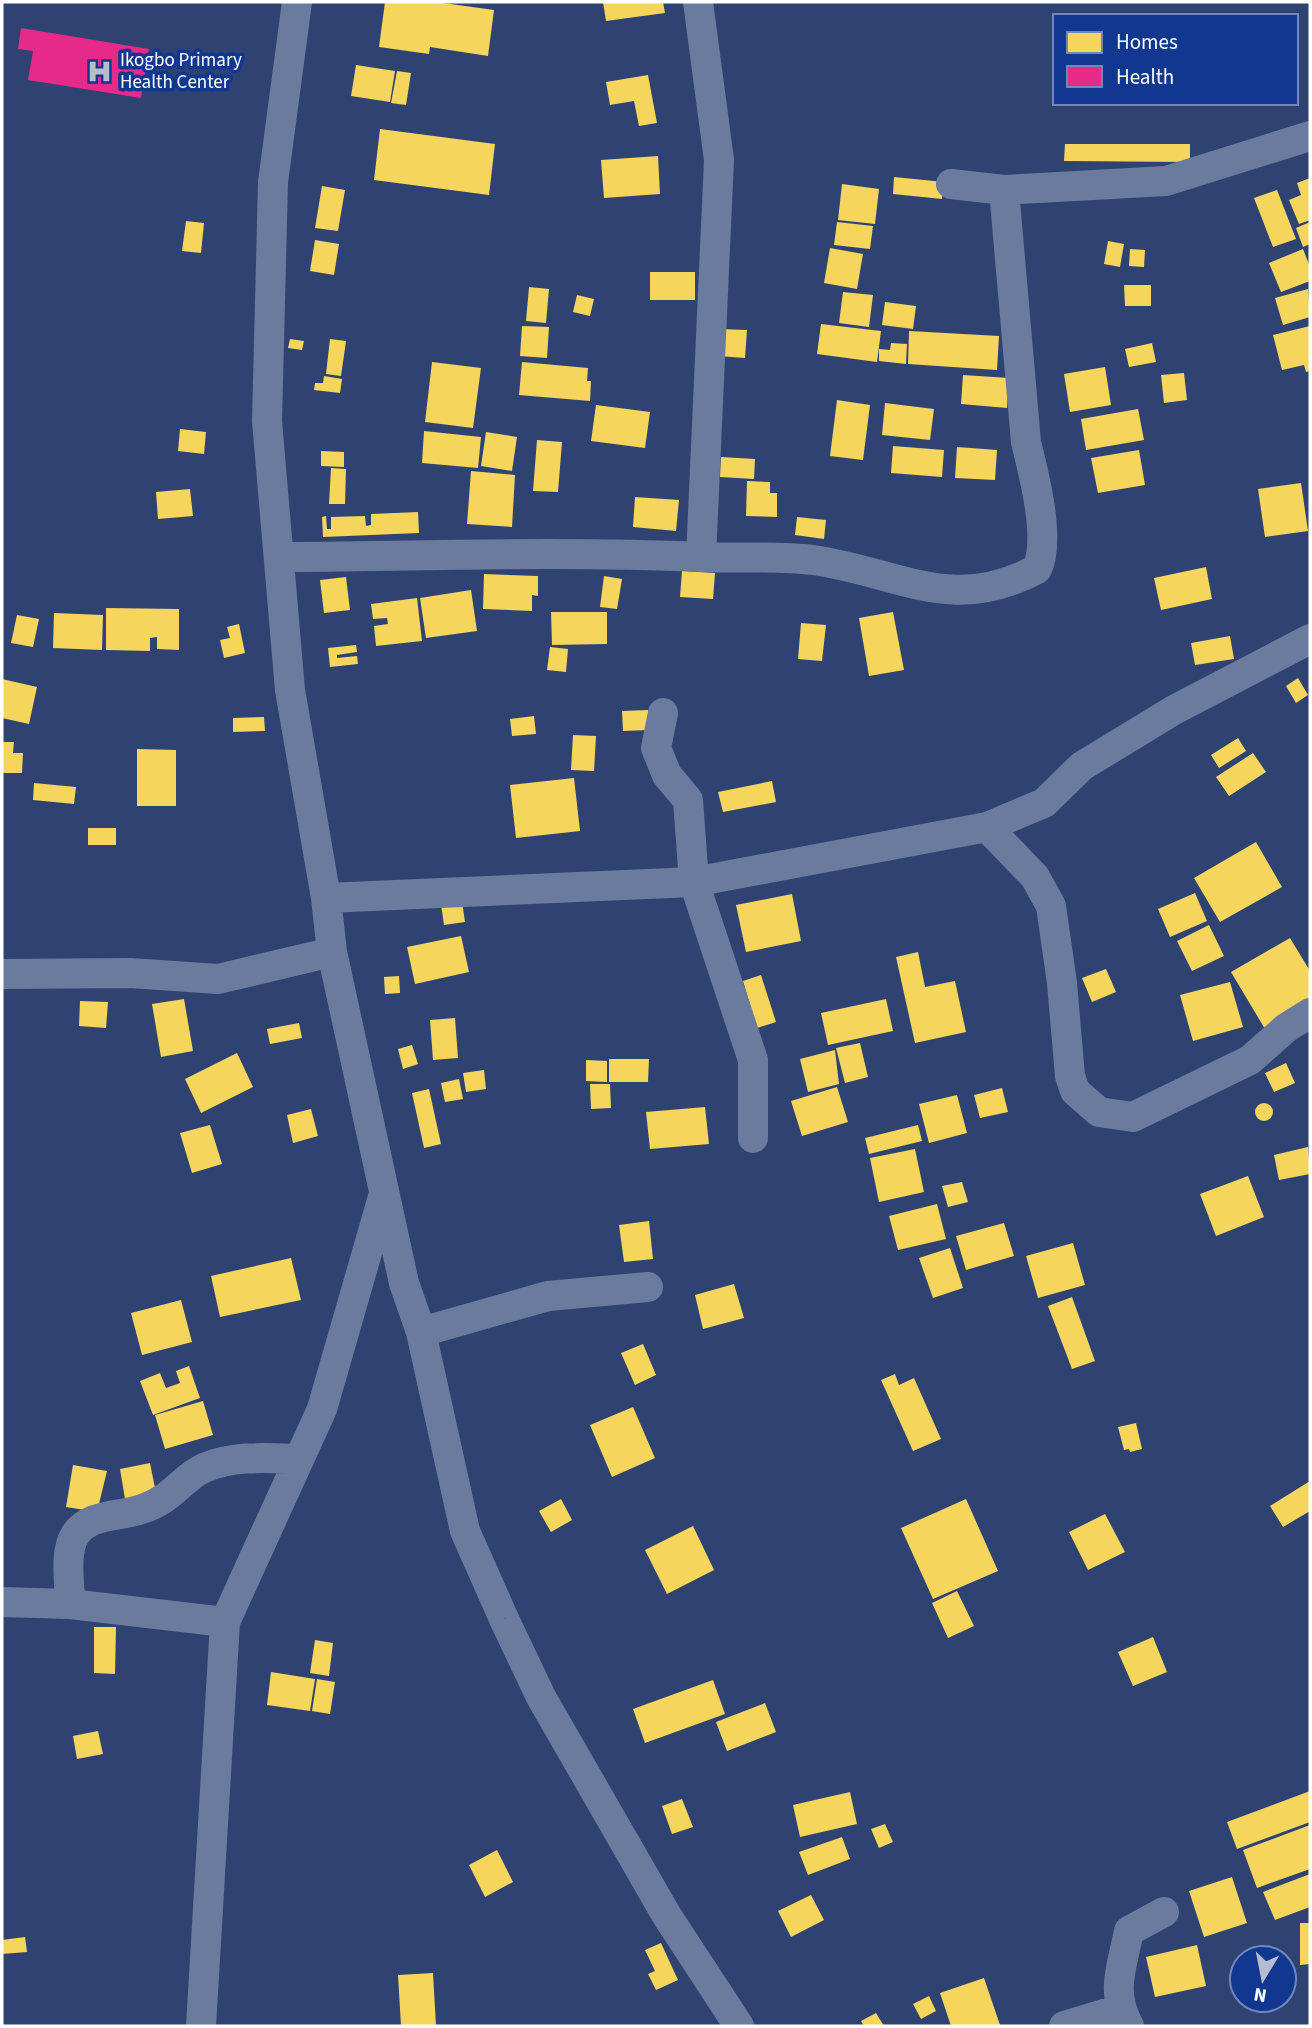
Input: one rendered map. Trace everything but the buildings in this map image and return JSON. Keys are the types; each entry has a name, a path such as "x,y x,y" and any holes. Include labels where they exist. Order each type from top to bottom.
{"street":[{"path":"298,2 273,182 267,421 290,690 326,898 332,953 404,1283 421,1332 465,1531 541,1697 667,1916 739,2026"},
{"path":"698,2 719,160 701,557"},
{"path":"950,184 1004,190 1166,181 1310,136"},
{"path":"279,556 661,554 811,560 869,571 916,586 961,592 996,588 1037,569 1043,556 1034,476 1026,442 1004,190"},
{"path":"326,898 694,882 987,827 1044,803 1082,766 1174,710 1310,639"},
{"path":"663,713 656,747 667,775 688,800 694,882 753,1060 753,1138"},
{"path":"987,827 1035,877 1051,906 1062,983 1070,1076 1075,1091 1099,1112 1133,1117 1250,1060 1286,1028 1310,1013"},
{"path":"2,974 130,973 218,979 332,953"},
{"path":"201,2026 225,1622 322,1409 385,1191"},
{"path":"421,1332 548,1296 648,1287"},
{"path":"70,1604 69,1555 73,1537 83,1524 102,1517 142,1509 170,1497 203,1468 248,1457 299,1459"},
{"path":"2,1602 70,1604 225,1622"},
{"path":"1063,2026 1124,2018 1116,1993 1129,1931 1164,1912"}],"place":[{"name":"Ikogbo Primary Health Center","path":"100,71"}]}
